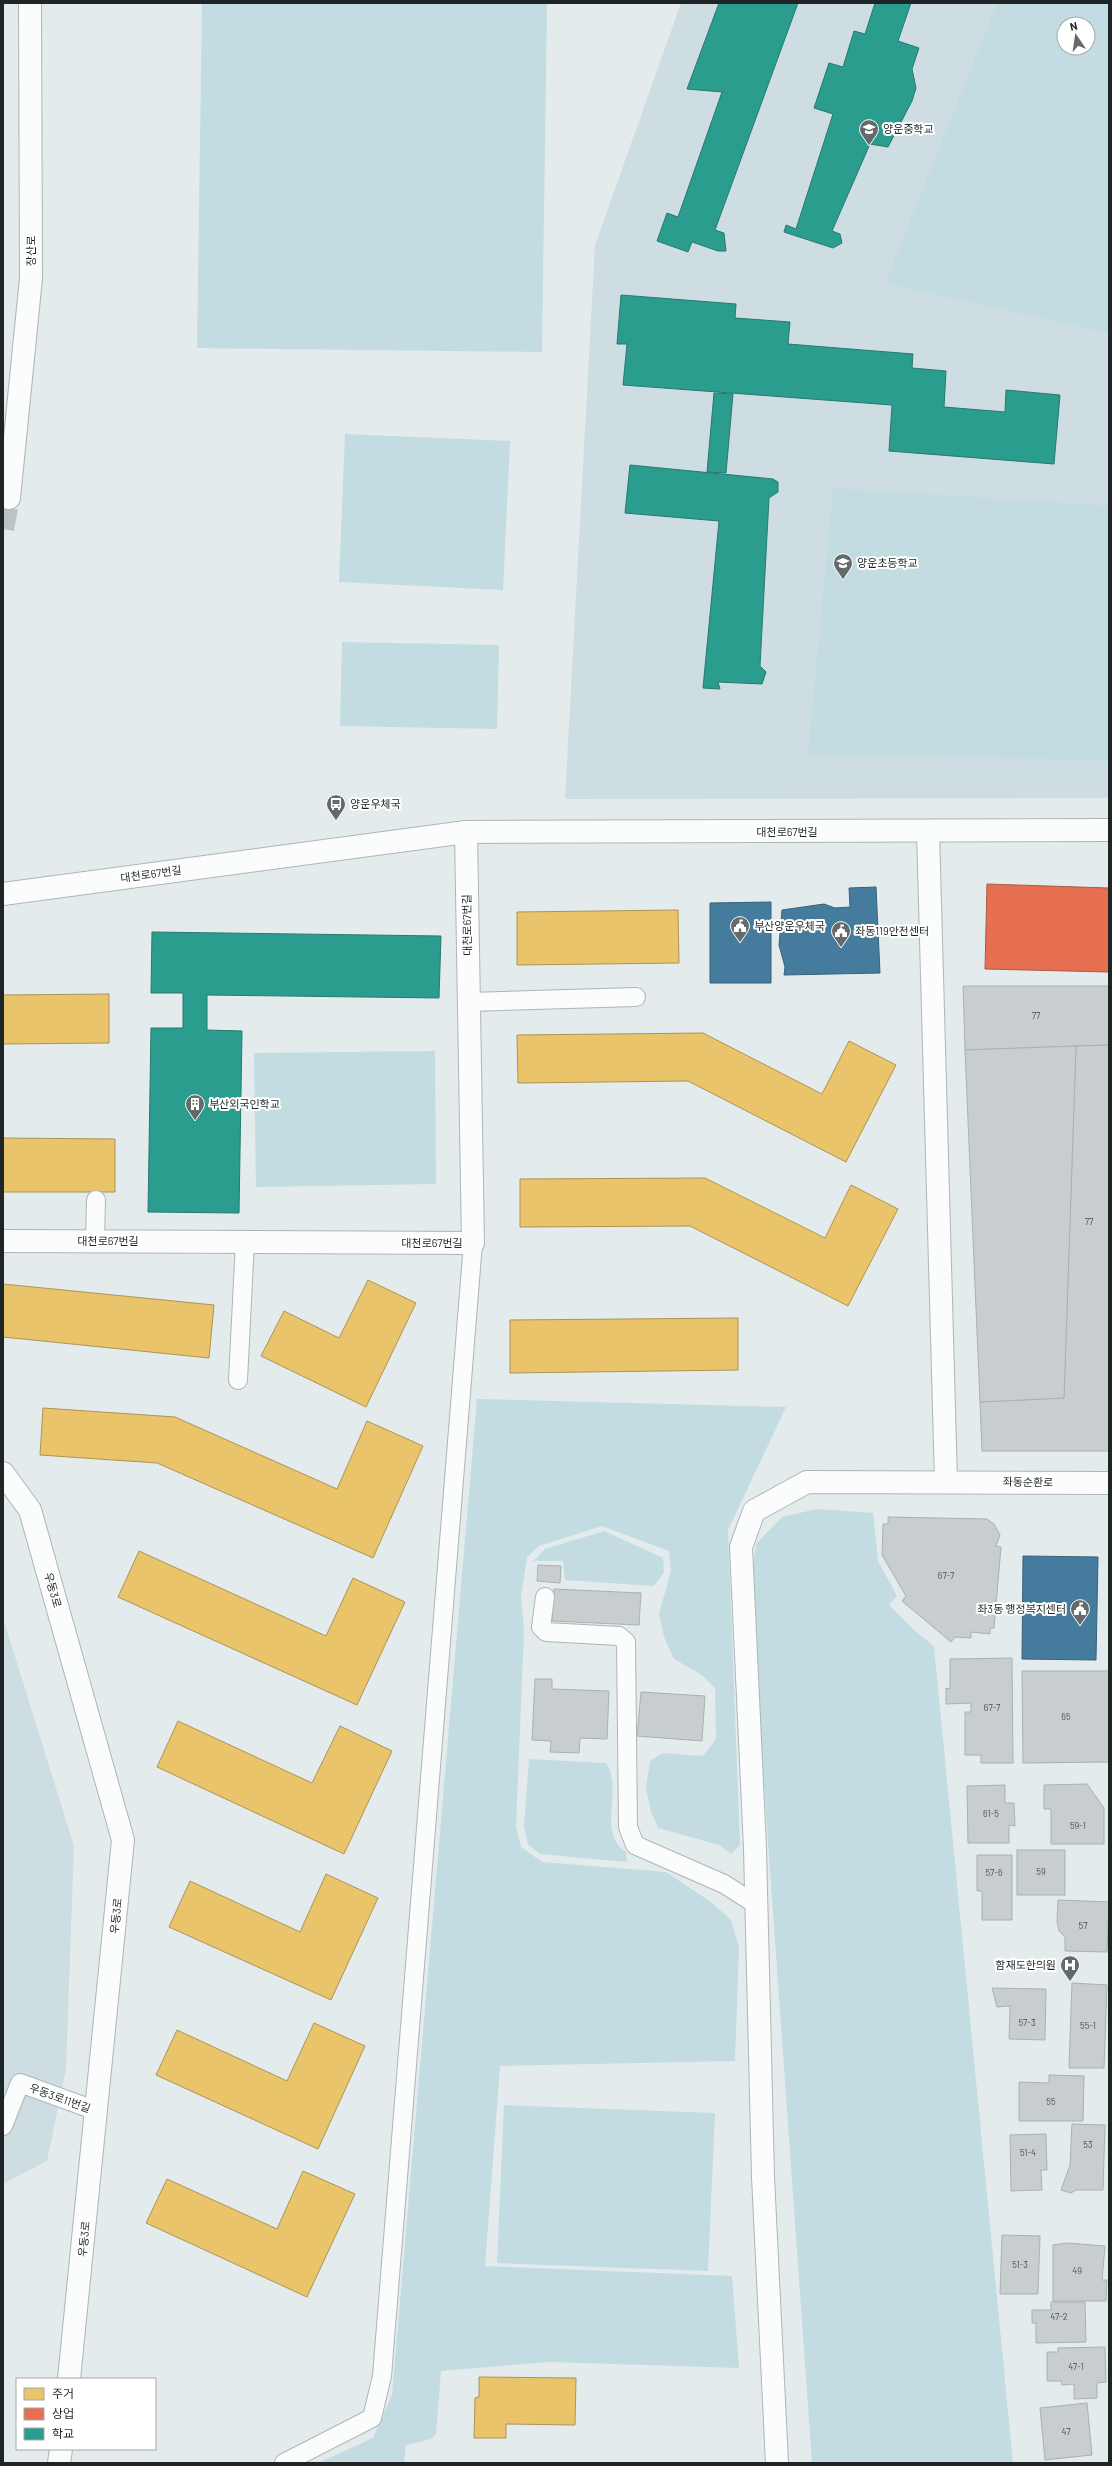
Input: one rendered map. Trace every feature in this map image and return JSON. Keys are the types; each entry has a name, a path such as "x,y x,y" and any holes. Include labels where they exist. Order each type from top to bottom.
{"main road":[{"name":"장산로","path":"9,498 31,278 30,3"},
{"name":"대천로67번길","path":"3,894 466,832 928,832 1109,830"},
{"name":"대천로67번길","path":"3,1241 473,1243 466,832"},
{"path":"928,832 946,1482"},
{"name":"우동3로","path":"3,1473 30,1510 123,1840 68,2378"},
{"name":"좌동순환로","path":"777,2463 763,2177 757,1904 741,1576 741,1547 754,1511 807,1482 1109,1483"},
{"path":"59,2463 61,2450"}],"lane":[{"path":"469,1002 636,997"},
{"path":"95,1241 96,1200"},
{"path":"238,1380 245,1242"},
{"path":"284,2463 372,2418 382,2376 473,1243"},
{"path":"545,1597 541,1627 546,1632 619,1636 626,1642 628,1827 635,1845 724,1884 757,1904"},
{"name":"우동3로11번길","path":"3,2126 20,2083 96,2111"}],"shaded area":[{"path":"202,3 547,3 542,352 197,348"},
{"name":"양운초등학교","path":"681,3 1109,3 1109,798 565,799 595,245"},
{"path":"997,3 1109,3 1109,333 885,283"},
{"path":"345,434 510,441 503,590 339,582"},
{"path":"833,488 1109,506 1109,760 808,754"},
{"path":"342,642 499,645 497,729 340,726"},
{"path":"435,1051 436,1184 256,1187 254,1053"},
{"path":"477,1399 786,1407 728,1530 740,1845 731,1854 719,1845 658,1828 651,1812 646,1788 650,1761 663,1753 703,1756 716,1739 715,1688 702,1675 674,1659 664,1637 659,1614 671,1571 669,1551 602,1526 539,1546 527,1557 521,1597 524,1630 516,1827 521,1847 542,1862 666,1872 711,1902 731,1920 739,1947 735,2061 500,2066 485,2266 732,2276 739,2368 550,2362 441,2371 436,2434 431,2439 406,2445 404,2463 318,2463 373,2438 392,2395"},
{"path":"817,1509 873,1513 878,1561 897,1596 889,1605 914,1630 934,1646 1013,2463 812,2463 750,1587 756,1544 782,1517"},
{"path":"604,1531 663,1558 664,1572 654,1586 565,1580 563,1561 533,1561 545,1549"},
{"path":"3,1618 74,1846 66,2069 47,2161 3,2184"},
{"path":"529,1759 606,1763 611,1773 611,1822 613,1834 617,1844 626,1852 627,1862 540,1854 528,1844 524,1826"},
{"path":"504,2105 715,2113 708,2271 497,2263"}],"building: 주거":[{"path":"678,910 679,963 517,965 517,912"},
{"path":"109,994 109,1043 3,1044 3,995"},
{"path":"703,1033 822,1094 849,1041 896,1065 846,1162 688,1081 518,1083 517,1035"},
{"path":"3,1138 115,1139 115,1192 3,1192"},
{"path":"705,1178 825,1238 851,1185 898,1209 848,1306 690,1226 520,1227 520,1179"},
{"path":"368,1280 416,1303 366,1407 261,1356 284,1311 339,1338"},
{"path":"3,1284 214,1305 209,1358 3,1337"},
{"path":"738,1318 738,1370 510,1373 510,1320"},
{"path":"43,1408 175,1417 337,1489 367,1421 423,1446 373,1558 157,1463 40,1455"},
{"path":"139,1551 326,1636 353,1578 405,1602 357,1705 118,1597"},
{"path":"178,1721 312,1783 340,1726 392,1751 344,1854 157,1767"},
{"path":"326,1874 378,1898 331,2000 169,1927 190,1881 300,1932"},
{"path":"314,2023 365,2046 318,2149 156,2075 177,2030 287,2081"},
{"path":"303,2171 355,2194 307,2297 146,2223 167,2179 277,2229"},
{"path":"479,2377 576,2378 575,2425 506,2424 506,2438 474,2438 475,2398 479,2397"}],"building: 상업":[{"path":"987,884 1109,888 1109,972 985,969"}],"building: 학교":[{"path":"719,3 798,3 715,230 724,233 726,251 718,251 692,242 688,252 657,241 667,213 678,217 722,92 687,89"},
{"path":"875,3 911,3 898,41 919,48 912,69 916,88 912,101 888,147 870,144 832,231 840,234 842,243 833,248 784,232 786,225 796,229 833,114 814,108 829,63 843,67 854,31 865,34"},
{"path":"621,295 736,304 735,318 790,322 788,344 913,354 912,368 946,371 944,407 1005,412 1006,390 1060,395 1054,464 889,451 892,405 623,385 627,344 617,344"},
{"path":"714,393 733,394 726,473 707,472"},
{"path":"630,465 773,479 778,482 778,492 769,498 760,666 766,672 762,684 718,682 720,689 703,688 719,521 625,513"},
{"name":"부산외국인학교","path":"152,932 441,936 439,998 207,995 207,1030 242,1031 239,1213 148,1212 151,1028 183,1028 183,993 151,993"}],"building: 공공":[{"path":"876,887 880,973 784,975 785,967 779,945 782,910 824,904 835,908 850,907 849,888"},
{"name":"부산양운우체국","path":"771,902 771,983 710,983 710,903"},
{"path":"1023,1556 1098,1557 1096,1660 1022,1659"}],"building: 기타":[{"path":"963,986 1109,986 1109,1045 965,1050"},
{"path":"1109,1045 1109,1451 982,1451 980,1402 1064,1398 1076,1046"},
{"path":"1076,1046 1064,1398 980,1402 965,1050"},
{"path":"888,1517 987,1519 994,1524 1000,1535 996,1546 1001,1547 994,1628 990,1628 990,1634 971,1632 971,1638 955,1637 951,1642 902,1601 906,1596 882,1555 883,1524 888,1524"},
{"path":"538,1565 561,1566 560,1583 537,1581"},
{"path":"554,1589 641,1593 639,1625 552,1621"},
{"path":"1012,1658 1013,1763 981,1763 981,1755 965,1755 965,1712 971,1712 971,1703 946,1704 946,1688 950,1689 950,1659"},
{"path":"1022,1671 1109,1671 1109,1762 1023,1763"},
{"path":"535,1679 552,1679 552,1689 609,1691 607,1739 580,1738 579,1753 550,1752 551,1741 532,1740"},
{"path":"641,1692 705,1696 702,1741 637,1736"},
{"path":"1087,1784 1104,1808 1104,1844 1051,1844 1051,1809 1044,1809 1044,1785"},
{"path":"1005,1785 1005,1803 1014,1803 1015,1826 1009,1825 1009,1843 968,1843 967,1786"},
{"path":"1017,1850 1065,1850 1065,1895 1017,1895"},
{"path":"977,1855 1012,1855 1012,1920 982,1920 982,1891 977,1891"},
{"path":"1058,1900 1109,1902 1107,1952 1065,1951 1065,1937 1059,1931 1057,1922"},
{"path":"1072,1983 1107,1985 1104,2068 1069,2068"},
{"path":"992,1988 1046,1989 1045,2040 1009,2039 1010,2006 997,2007"},
{"path":"1049,2075 1084,2076 1083,2121 1019,2121 1019,2082 1049,2083"},
{"path":"1072,2124 1105,2125 1103,2190 1076,2190 1071,2193 1061,2190 1070,2165"},
{"path":"1046,2134 1047,2170 1041,2170 1042,2190 1011,2191 1010,2135"},
{"path":"1002,2235 1040,2236 1038,2294 1000,2294"},
{"path":"1067,2243 1105,2246 1102,2280 1107,2280 1106,2301 1053,2301 1053,2245"},
{"path":"1051,2302 1085,2302 1086,2342 1036,2343 1036,2323 1032,2323 1032,2310 1051,2310"},
{"path":"1105,2347 1106,2382 1097,2383 1097,2398 1074,2399 1074,2384 1062,2385 1061,2381 1047,2381 1047,2352 1058,2352 1058,2348"},
{"path":"1087,2403 1092,2455 1045,2460 1040,2408"}],"tunnel":[{"path":"3,529 9,498"}],"place":[{"name":"양운중학교","path":"869,146"},
{"name":"양운초등학교","path":"843,580"},
{"name":"양운우체국","path":"336,821"},
{"name":"부산양운우체국","path":"740,943"},
{"name":"좌동119안전센터","path":"841,948"},
{"name":"부산외국인학교","path":"195,1121"},
{"name":"좌3동 행정복지센터","path":"1080,1626"},
{"name":"함재도한의원","path":"1070,1982"}]}
